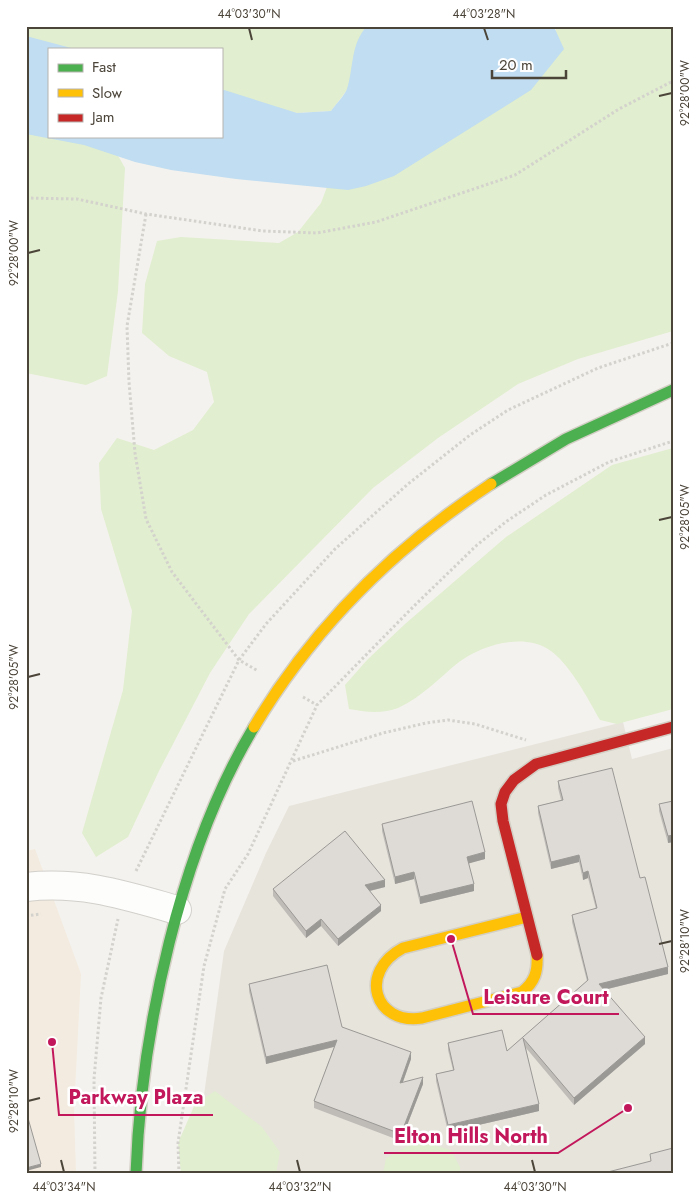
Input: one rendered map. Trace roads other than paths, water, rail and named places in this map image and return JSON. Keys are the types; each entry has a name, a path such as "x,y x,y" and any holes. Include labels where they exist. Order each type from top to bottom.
{"main road":[{"path":"136,1174 141,1086 156,1001 177,910 218,801 240,753 281,684 331,619 406,547 474,495 572,436 625,409 673,390"},
{"path":"527,917 403,948 392,954 386,959 377,975 377,988 383,1004 391,1014 398,1017 420,1019 524,991 536,978 538,970 537,956 503,821 501,804 510,784 536,764 673,726"}],"street":[{"path":"26,887 52,884 104,889 177,910"}],"water":[{"path":"367,26 546,26 555,29 564,49 531,90 394,176 348,190 236,179 171,170 135,162 84,145 26,134 26,36 71,48 48,48 48,138 222,138 222,89 297,113 331,111 347,89 355,48"}],"place":[{"name":"Leisure Court","path":"451,939"},
{"name":"Parkway Plaza","path":"52,1042"},
{"name":"Elton Hills North","path":"628,1108"}]}
